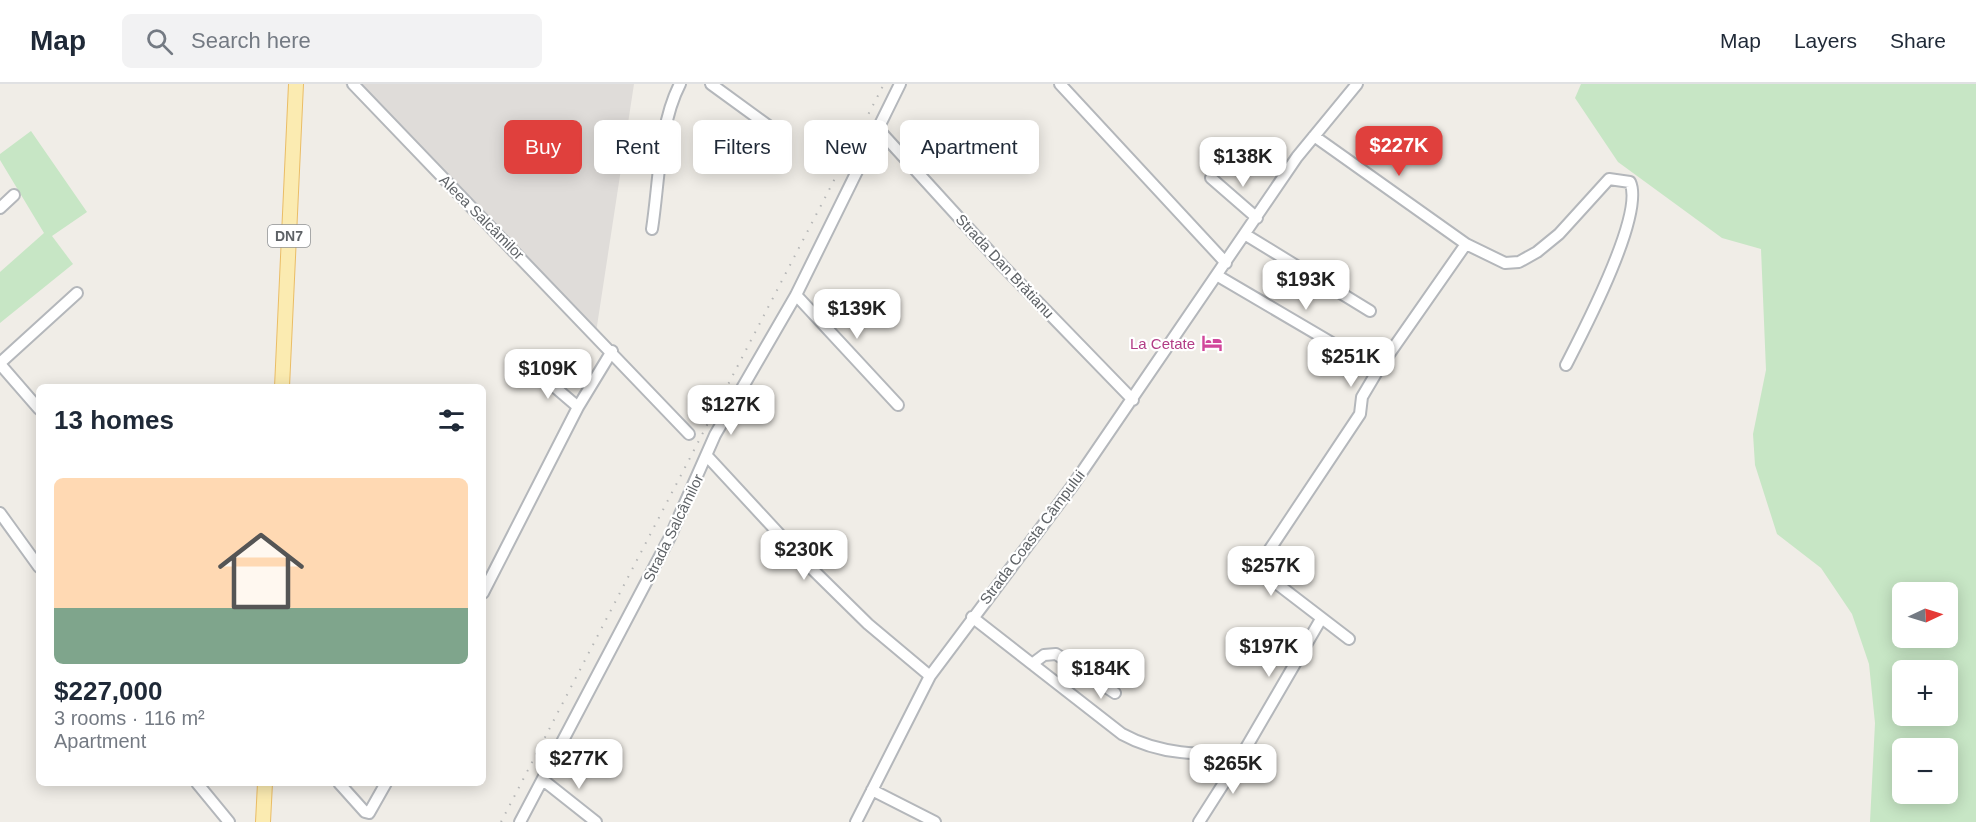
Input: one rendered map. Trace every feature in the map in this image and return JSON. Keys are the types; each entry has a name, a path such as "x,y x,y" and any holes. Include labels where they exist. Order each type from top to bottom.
{"main road":[{"name":"DN7","path":"282,384 296,84"},
{"path":"263,822 265,786"}],"street":[{"name":"Aleea Salcâmilor","path":"353,84 612,351 689,434"},
{"path":"652,229 667,124 680,84"},
{"path":"711,84 760,120"},
{"name":"Strada Salcâmilor","path":"884,120 900,84"},
{"path":"1060,84 1227,263"},
{"name":"Strada Coasta Câmpului","path":"856,822 930,676 1133,400 1314,136 1357,84"},
{"path":"1314,136 1466,244 1505,263 1519,262 1538,252 1559,234 1609,179 1630,182 1633,190 1631,202 1612,268 1594,311 1566,365"},
{"name":"Strada Dan Brătianu","path":"888,140 1002,265 1133,400"},
{"name":"Strada Salcâmilor","path":"520,822 654,567 715,435 796,295 857,174"},
{"path":"1211,178 1257,218"},
{"path":"0,208 14,195"},
{"path":"1246,235 1370,311"},
{"path":"1349,639 1276,583 1269,574 1269,552 1357,420 1362,397 1378,370 1466,244"},
{"path":"1218,276 1378,370"},
{"path":"36,406 0,364 77,293"},
{"path":"796,295 898,405"},
{"path":"486,587 578,406 612,351"},
{"path":"536,371 578,406"},
{"path":"707,456 806,563 860,616 930,676"},
{"path":"0,513 36,563"},
{"path":"972,617 1122,734 1139,744 1197,755 1243,753"},
{"path":"1199,822 1243,753 1322,619"},
{"path":"1032,664 1044,656 1056,654 1115,693"},
{"path":"543,780 596,822"},
{"path":"199,786 229,822"},
{"path":"342,786 365,812 369,813 384,786"},
{"path":"872,790 935,822"}],"shaded area":[{"path":"345,84 634,84 628,120 594,120 594,174 620,174 595,339"}],"green space":[{"path":"1581,84 1976,84 1976,822 1870,822 1875,723 1869,664 1852,614 1821,568 1777,534 1755,465 1753,434 1766,370 1761,249 1722,238 1618,162 1575,98"},
{"path":"31,131 87,212 52,236 73,264 0,323 0,272 44,233 0,160 0,154"}],"railway":[{"path":"501,822 884,84"}],"place":[{"name":"La Cetate","path":"1212,343"}]}
